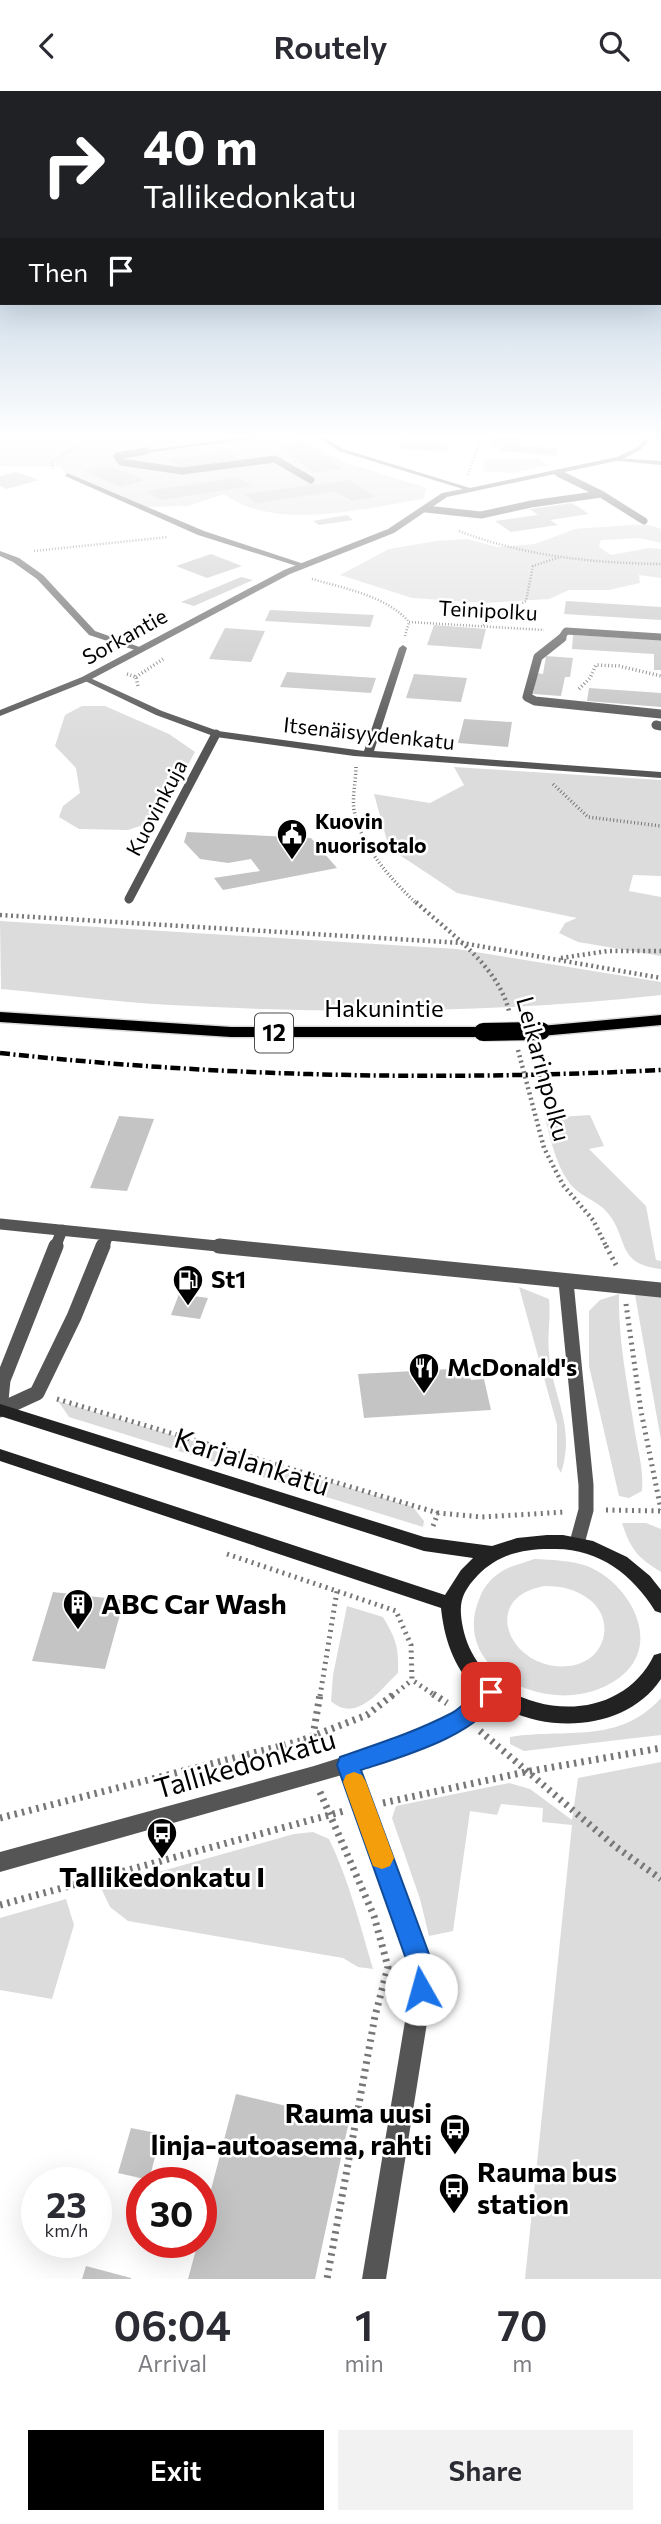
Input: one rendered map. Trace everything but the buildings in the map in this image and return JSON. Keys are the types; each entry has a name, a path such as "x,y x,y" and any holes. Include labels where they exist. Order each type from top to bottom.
{"highway":[{"name":"Hakunintie","path":"0,1010 66,1022"},
{"name":"Hakunintie","path":"0,1017 231,1033 483,1033 541,1031 661,1020"}],"main road":[{"name":"Karjalankatu","path":"0,1410 424,1544 491,1553"},
{"path":"0,1455 450,1604"},
{"path":"658,1596 634,1571 610,1556 577,1543 540,1541 509,1546 491,1553 467,1572 450,1604 454,1638 467,1665 491,1692 521,1708 559,1716 596,1713 629,1700 655,1676 661,1661"}],"street":[{"path":"220,539 303,565"},
{"name":"Sorkantie","path":"0,713 85,679 303,565 370,539"},
{"path":"0,553 16,560 40,577 92,632 141,649"},
{"path":"368,754 403,648"},
{"name":"Itsenäisyydenkatu","path":"85,679 159,713 216,734 354,753 661,775"},
{"name":"Tallikedonkatu","path":"0,1862 314,1775 411,1744 464,1717 491,1692"},
{"path":"348,1765 424,1973 373,2279"}],"lane":[{"path":"661,637 566,631 564,638 540,653 532,672 527,697 535,701 661,714"},
{"name":"Kuovinkuja","path":"130,899 216,734"},
{"path":"0,1224 661,1290"},
{"path":"0,1410 3,1380 62,1230"},
{"path":"0,1410 37,1393 74,1317 108,1235"},
{"path":"566,1282 586,1485 586,1510 577,1543"}],"path":[{"path":"23,552 144,539"},
{"path":"484,539 500,545 564,556 661,566"},
{"path":"482,626 526,601 533,566 564,556"},
{"name":"Teinipolku","path":"317,580 394,608 406,616 409,622 566,631"},
{"path":"573,704 579,688 590,678 596,665 606,663 661,676"},
{"path":"107,668 136,677 135,682 143,691"},
{"name":"Leikarinpolku","path":"354,753 354,811 362,838 398,882 462,943 498,983 504,991 510,1015"},
{"path":"523,767 540,774 567,795 588,817 661,826"},
{"path":"0,915 462,943 661,978"},
{"path":"557,958 608,951 661,951"},
{"name":"Leikarinpolku","path":"515,1039 544,1148 563,1185 593,1220 616,1266 623,1287 641,1411 661,1510"},
{"path":"37,1393 439,1513"},
{"path":"221,1552 396,1611 411,1645 412,1680"},
{"path":"313,1736 337,1591"},
{"path":"412,1680 437,1694 616,1847 661,1879"},
{"path":"0,1818 300,1741 368,1715 412,1680"},
{"path":"300,1741 374,1916 388,1967 375,2016 327,2279"},
{"path":"0,1905 330,1814 526,1772 661,1748"}],"shaded area":[{"path":"467,539 497,547 535,544 548,539 618,539 601,540 599,547 611,555 649,548 661,549 661,578 639,575 640,583 609,590 569,590 549,599 485,603 412,598 340,575 389,549 436,541"},
{"path":"645,539 661,539 661,543"},
{"path":"82,706 105,706 169,734 195,752 158,820 128,830 79,829 59,817 63,806 80,793 76,768 55,746 65,715"},
{"path":"454,767 661,780 661,876 633,875 629,891 661,897 661,956 578,942 559,933 565,923 577,918 457,893 389,848 374,794 430,803 464,785"},
{"path":"0,921 457,949 661,982 661,995 539,1005 355,1011 171,1005 1,989"},
{"path":"590,1115 604,1146 589,1149 646,1206 656,1260 661,1261 661,1269 646,1266 629,1255 613,1220 605,1210 574,1188 559,1164 545,1118"},
{"path":"519,1287 549,1299 549,1354 566,1441 561,1473 557,1466 557,1425"},
{"path":"619,1294 624,1360 642,1474 642,1491 629,1498 619,1496 589,1366 589,1311 600,1300"},
{"path":"635,1295 661,1296 661,1440"},
{"path":"58,1401 413,1507 424,1521 423,1527 69,1417"},
{"path":"622,1523 646,1523 661,1529 661,1572 636,1552"},
{"path":"534,1559 587,1566 601,1573 626,1597 639,1627 640,1643 636,1658 626,1672 601,1688 573,1695 545,1694 518,1685 495,1670 480,1650 474,1625 480,1597 486,1585 500,1572","holes":["551,1586 569,1589 585,1596 598,1608 603,1618 604,1637 600,1647 586,1661 575,1665 553,1666 535,1660 520,1649 510,1635 507,1620 511,1605 523,1593"]},
{"path":"347,1606 383,1617 396,1643 398,1664 398,1673 375,1695 358,1707 349,1709 331,1701 333,1675"},
{"path":"661,1698 661,1735 524,1751 510,1744 510,1737 609,1729 645,1713"},
{"path":"661,1762 661,2279 525,2279 572,1825 542,1822 543,1808 501,1804 497,1815 470,1811 453,1931 429,1936 420,1899 392,1818 396,1806 509,1783 530,1789 572,1820 578,1778"},
{"path":"313,1832 329,1839 354,1903 373,1969 358,1967 343,1958 128,1921 110,1907 101,1888 294,1834"},
{"path":"66,1899 74,1925 52,1999 0,1990 0,1918"}],"railway":[{"path":"0,1053 165,1067 330,1075 495,1075 661,1070"}],"slow traffic":[{"path":"354,1782 382,1858"}],"place":[{"name":"Kuovin nuorisotalo","path":"292,861"},
{"name":"St1","path":"188,1307"},
{"name":"McDonald's","path":"424,1395"},
{"name":"ABC Car Wash","path":"78,1631"},
{"name":"Tallikedonkatu I","path":"162,1860"},
{"name":"Rauma uusi linja-autoasema, rahti","path":"455,2156"},
{"name":"Rauma bus station","path":"454,2215"}],"route":[{"path":"421,1989 424,1973 348,1765 411,1744 464,1717 491,1692"}]}
